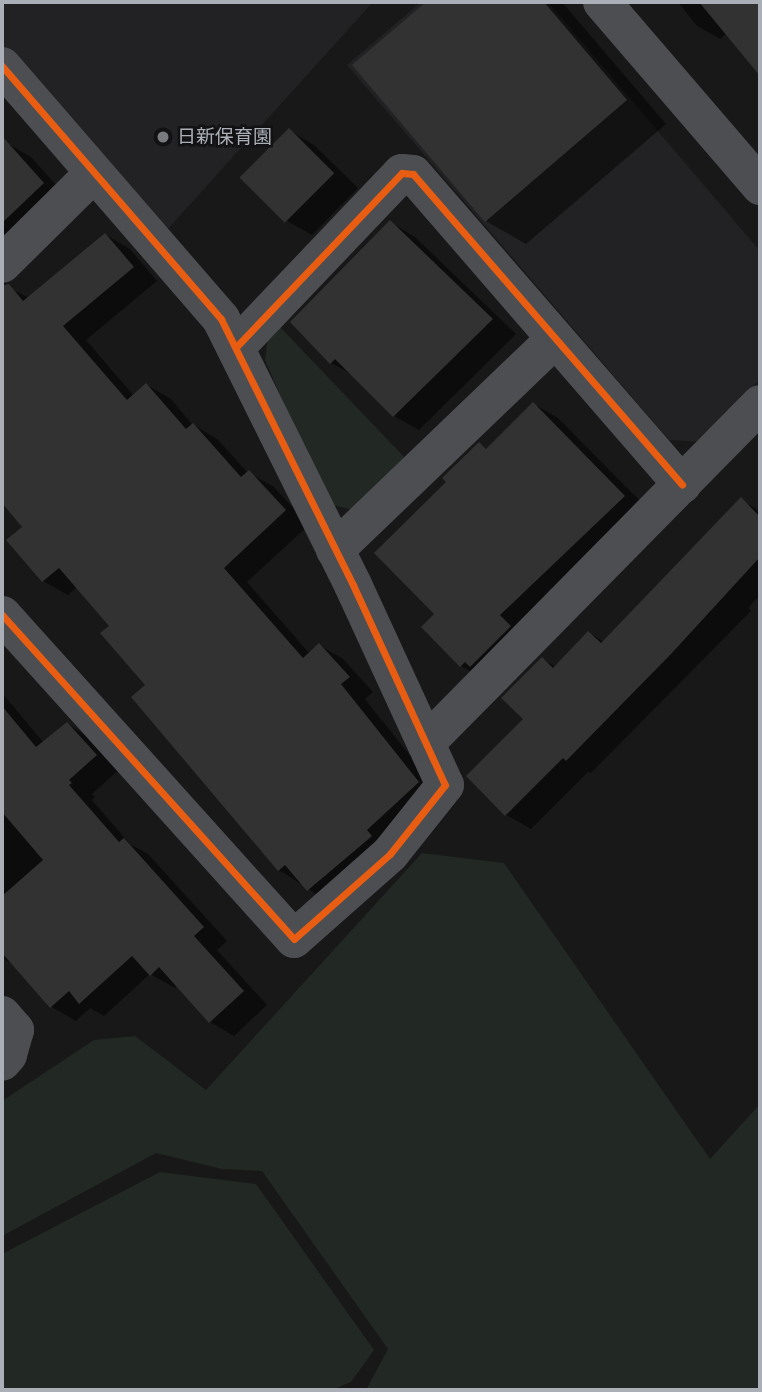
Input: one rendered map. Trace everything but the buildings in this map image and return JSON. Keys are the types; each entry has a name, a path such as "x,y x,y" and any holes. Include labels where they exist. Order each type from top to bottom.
{"street":[{"path":"602,2 760,186"},
{"path":"2,66 221,319 237,346 445,785 390,854 295,939 2,615"},
{"path":"237,346 402,173 413,174 682,485"},
{"path":"2,264 93,174"},
{"path":"335,550 554,340"},
{"path":"426,743 760,404"},
{"path":"2,1015 15,1030 8,1055 2,1062"}],"shaded area":[{"name":"日新保育園","path":"2,2 373,2 166,231 2,51"},
{"path":"421,2 548,2 760,251 760,379 702,442 669,440 347,65"},
{"path":"279,326 409,462 359,511 327,504 265,360 268,339"},
{"path":"422,853 504,863 710,1159 760,1104 760,1390 366,1390 388,1349 262,1171 222,1169 156,1153 2,1236 2,1101 94,1040 135,1036 206,1090"},
{"path":"160,1172 256,1184 374,1350 351,1382 332,1390 2,1390 2,1254"}],"cycle path":[{"path":"2,66 221,319 353,585 445,785 390,854 294,939 2,615"},
{"path":"237,346 402,173 413,174 682,485"}],"place":[{"name":"日新保育園","path":"163,137"}]}
